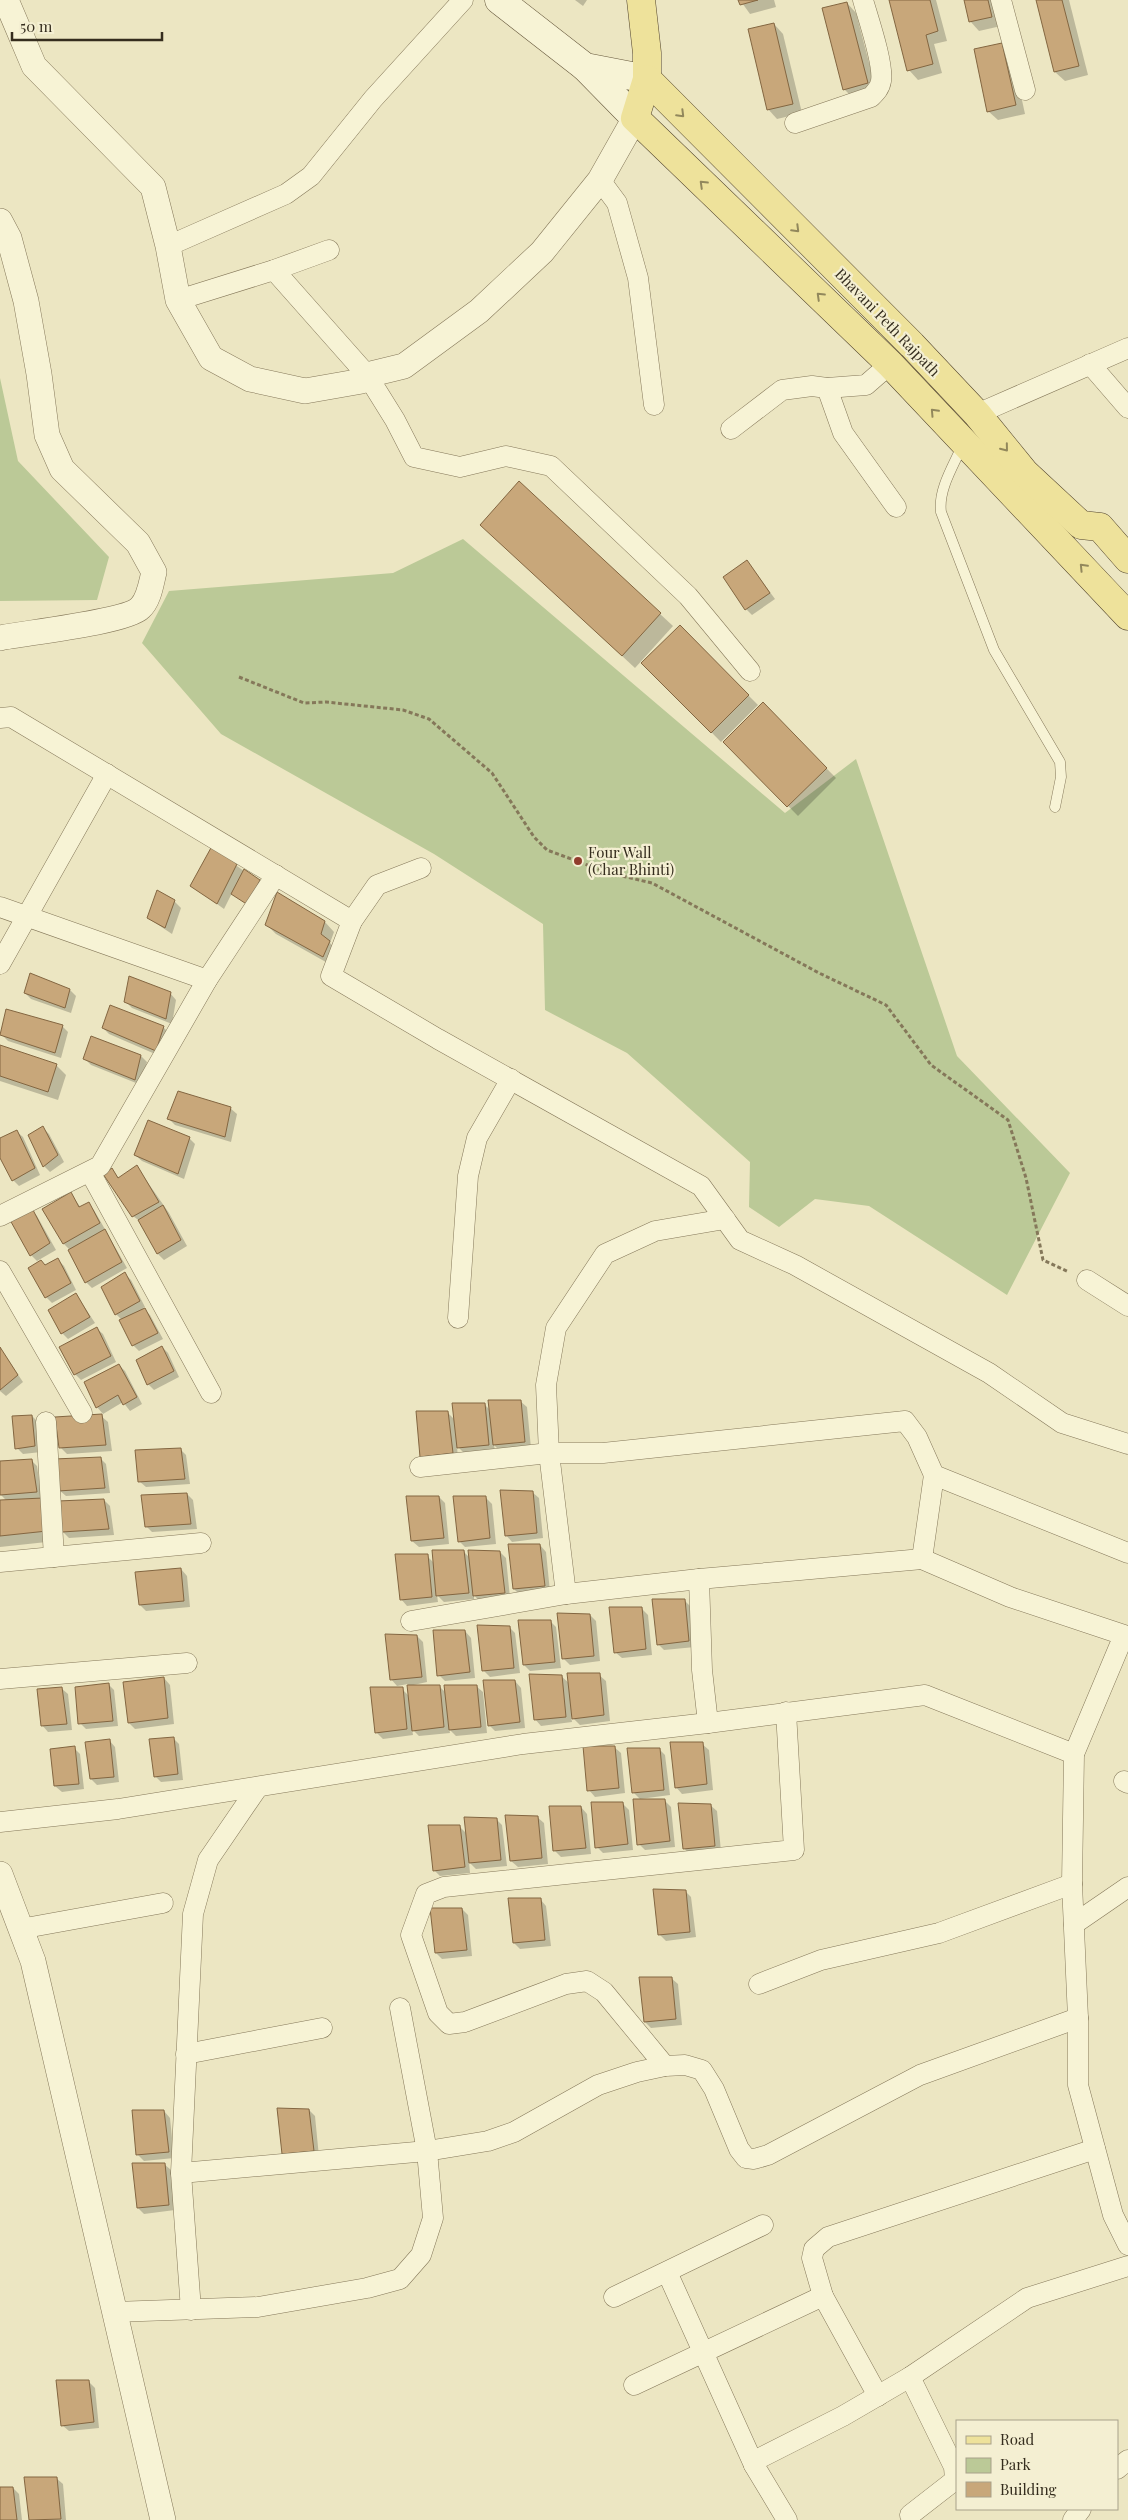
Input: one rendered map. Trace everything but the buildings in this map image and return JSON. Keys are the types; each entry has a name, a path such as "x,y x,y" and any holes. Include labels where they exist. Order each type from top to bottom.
{"main road":[{"path":"499,0 585,67 635,118 890,364 963,444 1128,616"},
{"path":"635,118 647,79 647,53 641,0"},
{"path":"585,67 647,79"},
{"name":"Bhavani Peth Rajpath","path":"647,79 912,345 977,414 1025,473 1081,525 1100,527 1128,558"},
{"path":"1081,525 1110,574 1128,593"}],"street":[{"path":"6,0 34,66 153,187 168,246 178,300 211,358 250,379 305,391 362,381 367,375 404,366 479,310 542,252 600,180 635,118"},
{"path":"168,246 286,194 311,176 372,99 463,0"},
{"path":"795,123 871,97 878,89 882,79 880,64 863,0"},
{"path":"1001,0 1025,90"},
{"path":"600,180 617,203 638,278 654,405"},
{"path":"0,221 9,238 26,301 48,435 62,469 138,543 154,572 148,594 140,609 118,617 0,638"},
{"path":"178,300 274,270 329,250"},
{"path":"274,270 367,375 395,420 414,457 460,467 506,456 551,466 688,596 750,670"},
{"path":"977,414 1128,348"},
{"path":"731,429 782,390 812,386 827,388 866,385 890,364"},
{"path":"1090,364 1128,408"},
{"path":"827,388 843,433 896,507"},
{"path":"0,718 11,717 352,920"},
{"path":"0,964 107,774"},
{"path":"421,868 377,885 352,920 331,976 701,1186 740,1240 795,1265 989,1373 1062,1423 1128,1444"},
{"path":"0,1216 100,1166 207,980 276,875"},
{"path":"0,907 207,980"},
{"path":"458,1318 468,1176 477,1138 510,1079"},
{"path":"90,1172 211,1393"},
{"path":"566,1594 550,1453 546,1385 556,1328 605,1254 655,1231 725,1218"},
{"path":"0,1271 82,1413"},
{"path":"1087,1280 1128,1306"},
{"path":"420,1467 550,1453 603,1453 905,1421 917,1437 934,1475 922,1559"},
{"path":"46,1422 54,1557"},
{"path":"934,1475 1128,1553"},
{"path":"0,1562 201,1543"},
{"path":"411,1621 566,1594 699,1579 922,1559 1010,1597 1126,1633 1074,1754 1072,1884 1078,2018 1078,2085 1113,2215 1128,2244"},
{"path":"699,1579 702,1670 708,1723"},
{"path":"0,1679 187,1663"},
{"path":"0,1822 118,1809 523,1744 708,1723 925,1695 1074,1754"},
{"path":"665,2066 604,1992 587,1981 566,1984 465,2022 449,2024 438,2013 411,1935 426,1894 444,1887 794,1850 786,1712"},
{"path":"191,2310 180,2173 193,1914 208,1860 258,1787"},
{"path":"0,1874 33,1961 163,2520"},
{"path":"759,1984 821,1960 939,1933 1072,1884"},
{"path":"1074,1924 1128,1887"},
{"path":"20,1928 162,1903"},
{"path":"114,2312 258,2307 366,2288 400,2279 421,2254 433,2218 427,2151 400,2008"},
{"path":"180,2173 427,2151 488,2141 514,2132 598,2084 637,2072 665,2066 685,2065 702,2070 714,2089 739,2149 746,2158 754,2159 768,2155 920,2075 1078,2018"},
{"path":"186,2054 322,2028"},
{"path":"878,2396 823,2296 812,2258 814,2249 828,2237 1095,2148"},
{"path":"614,2297 763,2225"},
{"path":"754,2465 758,2460 910,2377 1027,2298 1128,2266"},
{"path":"667,2272 754,2465 787,2520"},
{"path":"634,2385 823,2296"},
{"path":"910,2377 954,2467 955,2480 910,2515"},
{"path":"1118,2468 1128,2460"}],"lane":[{"path":"977,414 943,490 940,502 941,512 994,650 1060,762 1061,777 1055,807"}],"path":[{"path":"239,677 304,703 326,702 404,710 429,719 492,773 534,837 547,850 609,873 652,883 820,973 886,1005 931,1065 1008,1120 1026,1178 1043,1260 1087,1280"}],"green space":[{"path":"0,378 18,461 109,557 97,600 0,601"},
{"path":"463,539 785,813 856,759 957,1056 1070,1173 1007,1295 869,1206 815,1199 779,1227 749,1207 750,1162 627,1053 545,1010 543,924 434,854 221,734 142,643 169,591 393,573"}],"place":[{"name":"Four Wall (Char Bhinti)","path":"578,861"}]}
